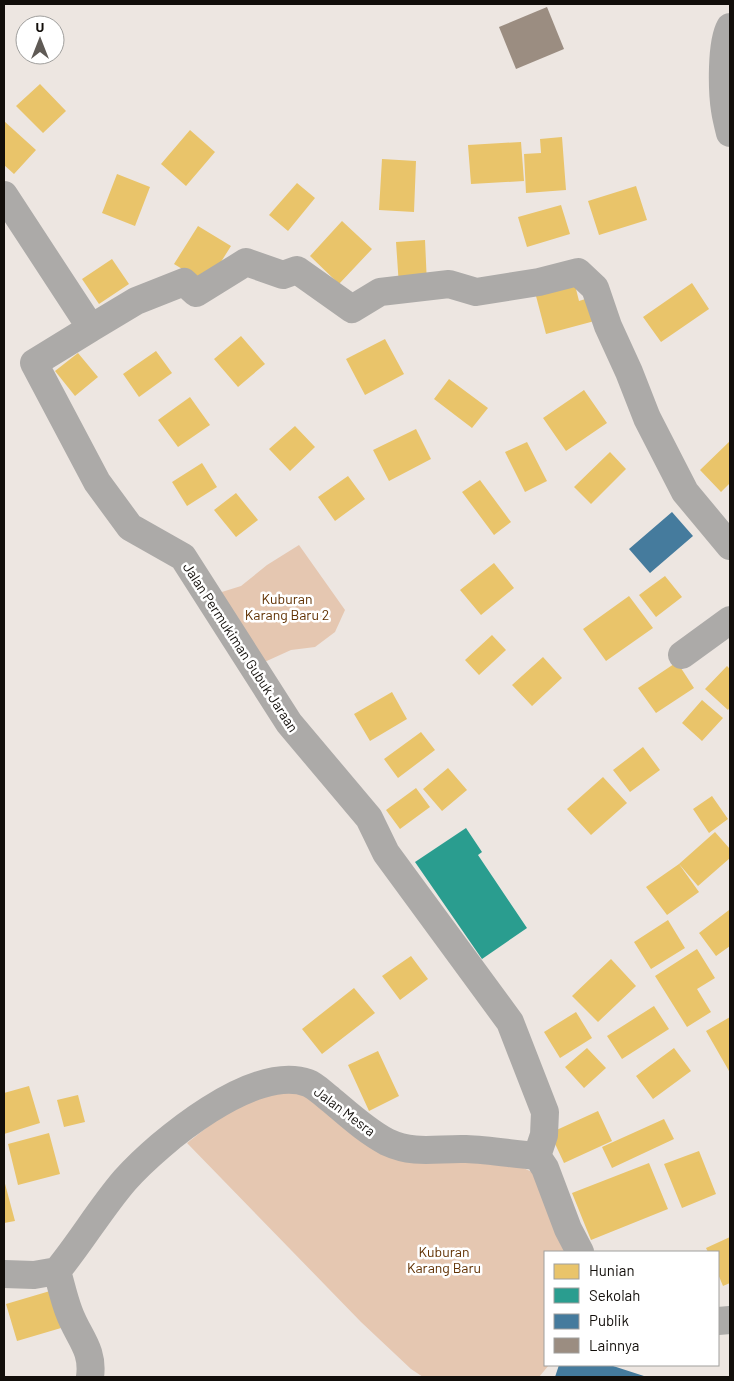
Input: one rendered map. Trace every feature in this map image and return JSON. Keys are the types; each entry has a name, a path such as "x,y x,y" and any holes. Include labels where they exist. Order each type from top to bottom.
{"street":[{"path":"730,27 724,49 725,110 730,133"},
{"path":"4,195 91,328"},
{"name":"Jalan Permukiman Gubuk Jaraan","path":"537,1156 544,1135 546,1112 510,1022 386,853 369,818 288,723 183,558 130,527 96,482 34,363 136,301 184,282 196,293 246,262 283,275 297,270 352,309 380,292 449,284 476,292 539,282 578,272 595,288 608,326 647,418 685,492 730,546"},
{"path":"682,655 730,620"},
{"name":"Jalan Mesra","path":"57,1271 125,1180 154,1150 191,1121 242,1092 274,1080 291,1080 310,1084 364,1128 388,1142 404,1148 435,1151 465,1149 537,1156"},
{"path":"537,1156 545,1168 568,1229 579,1251"},
{"path":"4,1274 34,1275 57,1271 70,1314 87,1345 92,1365 90,1377"}],"green space":[{"name":"Kuburan Karang Baru 2","path":"299,545 345,610 335,632 315,647 291,650 251,668 209,596 241,586 267,565"},
{"name":"Kuburan Karang Baru","path":"296,1084 394,1158 500,1157 532,1172 571,1251 544,1251 544,1366 548,1366 539,1377 423,1377 411,1369 361,1322 187,1143 229,1110"}],"building: Hunian":[{"path":"40,84 66,111 43,133 16,106"},
{"path":"4,121 36,150 14,174 4,165"},
{"path":"190,130 215,152 186,186 161,164"},
{"path":"562,137 566,190 526,193 524,154 541,153 540,139"},
{"path":"521,142 524,181 471,184 468,145"},
{"path":"382,159 416,161 414,212 379,210"},
{"path":"117,174 150,187 135,226 102,213"},
{"path":"297,183 315,198 288,231 269,215"},
{"path":"636,186 647,220 599,235 588,201"},
{"path":"561,205 570,234 527,247 518,217"},
{"path":"342,221 372,249 339,284 310,256"},
{"path":"198,226 231,246 207,284 174,264"},
{"path":"425,240 427,284 399,286 396,242"},
{"path":"112,259 129,284 99,304 82,279"},
{"path":"692,283 709,309 661,342 643,317"},
{"path":"575,285 579,301 595,296 602,319 546,334 536,296"},
{"path":"241,336 265,364 238,387 214,359"},
{"path":"385,339 404,374 365,395 346,359"},
{"path":"156,351 172,373 139,397 123,374"},
{"path":"78,353 98,377 75,396 55,371"},
{"path":"449,379 488,408 472,428 434,399"},
{"path":"584,390 607,423 566,451 543,418"},
{"path":"190,397 210,425 178,447 158,420"},
{"path":"295,426 315,447 290,471 269,449"},
{"path":"416,429 431,459 389,481 373,450"},
{"path":"730,441 730,483 721,492 700,470"},
{"path":"527,442 547,481 525,492 505,452"},
{"path":"610,452 626,469 591,504 574,487"},
{"path":"202,463 217,487 187,506 172,482"},
{"path":"348,476 365,499 335,521 318,497"},
{"path":"480,480 511,522 494,535 462,492"},
{"path":"236,493 258,520 236,537 214,510"},
{"path":"494,563 514,588 481,615 460,590"},
{"path":"665,576 682,597 656,617 639,595"},
{"path":"629,596 653,628 606,661 583,629"},
{"path":"492,635 506,650 479,675 465,660"},
{"path":"543,657 562,678 532,706 512,685"},
{"path":"677,662 694,688 656,713 638,688"},
{"path":"727,666 730,669 730,707 728,710 705,689"},
{"path":"392,692 407,719 370,741 354,714"},
{"path":"702,700 723,718 702,741 682,723"},
{"path":"421,732 435,750 398,778 384,759"},
{"path":"643,747 660,770 630,792 613,770"},
{"path":"448,768 467,790 442,811 423,789"},
{"path":"603,777 627,803 591,835 567,809"},
{"path":"416,788 430,807 400,829 386,810"},
{"path":"712,796 728,819 709,833 693,809"},
{"path":"715,832 730,849 730,858 698,886 679,864"},
{"path":"679,864 699,892 667,915 646,887"},
{"path":"729,910 730,946 716,956 699,933"},
{"path":"668,920 685,948 651,969 634,942"},
{"path":"697,949 715,978 697,989 711,1012 687,1027 655,976"},
{"path":"411,956 428,979 400,1000 382,976"},
{"path":"611,959 636,986 598,1022 572,996"},
{"path":"354,988 375,1013 322,1054 302,1029"},
{"path":"654,1006 669,1029 622,1059 607,1036"},
{"path":"576,1012 592,1038 560,1058 544,1032"},
{"path":"730,1017 730,1070 729,1071 706,1031"},
{"path":"587,1048 606,1068 584,1088 565,1067"},
{"path":"674,1048 691,1071 653,1099 636,1076"},
{"path":"378,1051 399,1096 369,1111 348,1065"},
{"path":"29,1086 40,1123 4,1134 4,1093"},
{"path":"78,1095 85,1122 64,1127 57,1100"},
{"path":"598,1111 612,1141 564,1163 550,1133"},
{"path":"664,1119 674,1139 612,1168 602,1147"},
{"path":"49,1133 60,1174 18,1185 8,1144"},
{"path":"699,1151 716,1194 682,1208 664,1164"},
{"path":"649,1163 668,1209 591,1240 572,1193"},
{"path":"4,1180 15,1221 4,1223"},
{"path":"730,1237 730,1283 723,1286 719,1276 719,1251 708,1251 706,1248"},
{"path":"50,1291 61,1328 17,1341 6,1304"}],"building: Sekolah":[{"path":"466,828 482,852 478,855 527,928 482,959 415,862"}],"building: Publik":[{"path":"672,512 693,536 650,573 629,549"},
{"path":"559,1366 613,1366 647,1377 555,1377"}],"building: Lainnya":[{"path":"547,7 564,49 516,69 499,27"}]}
